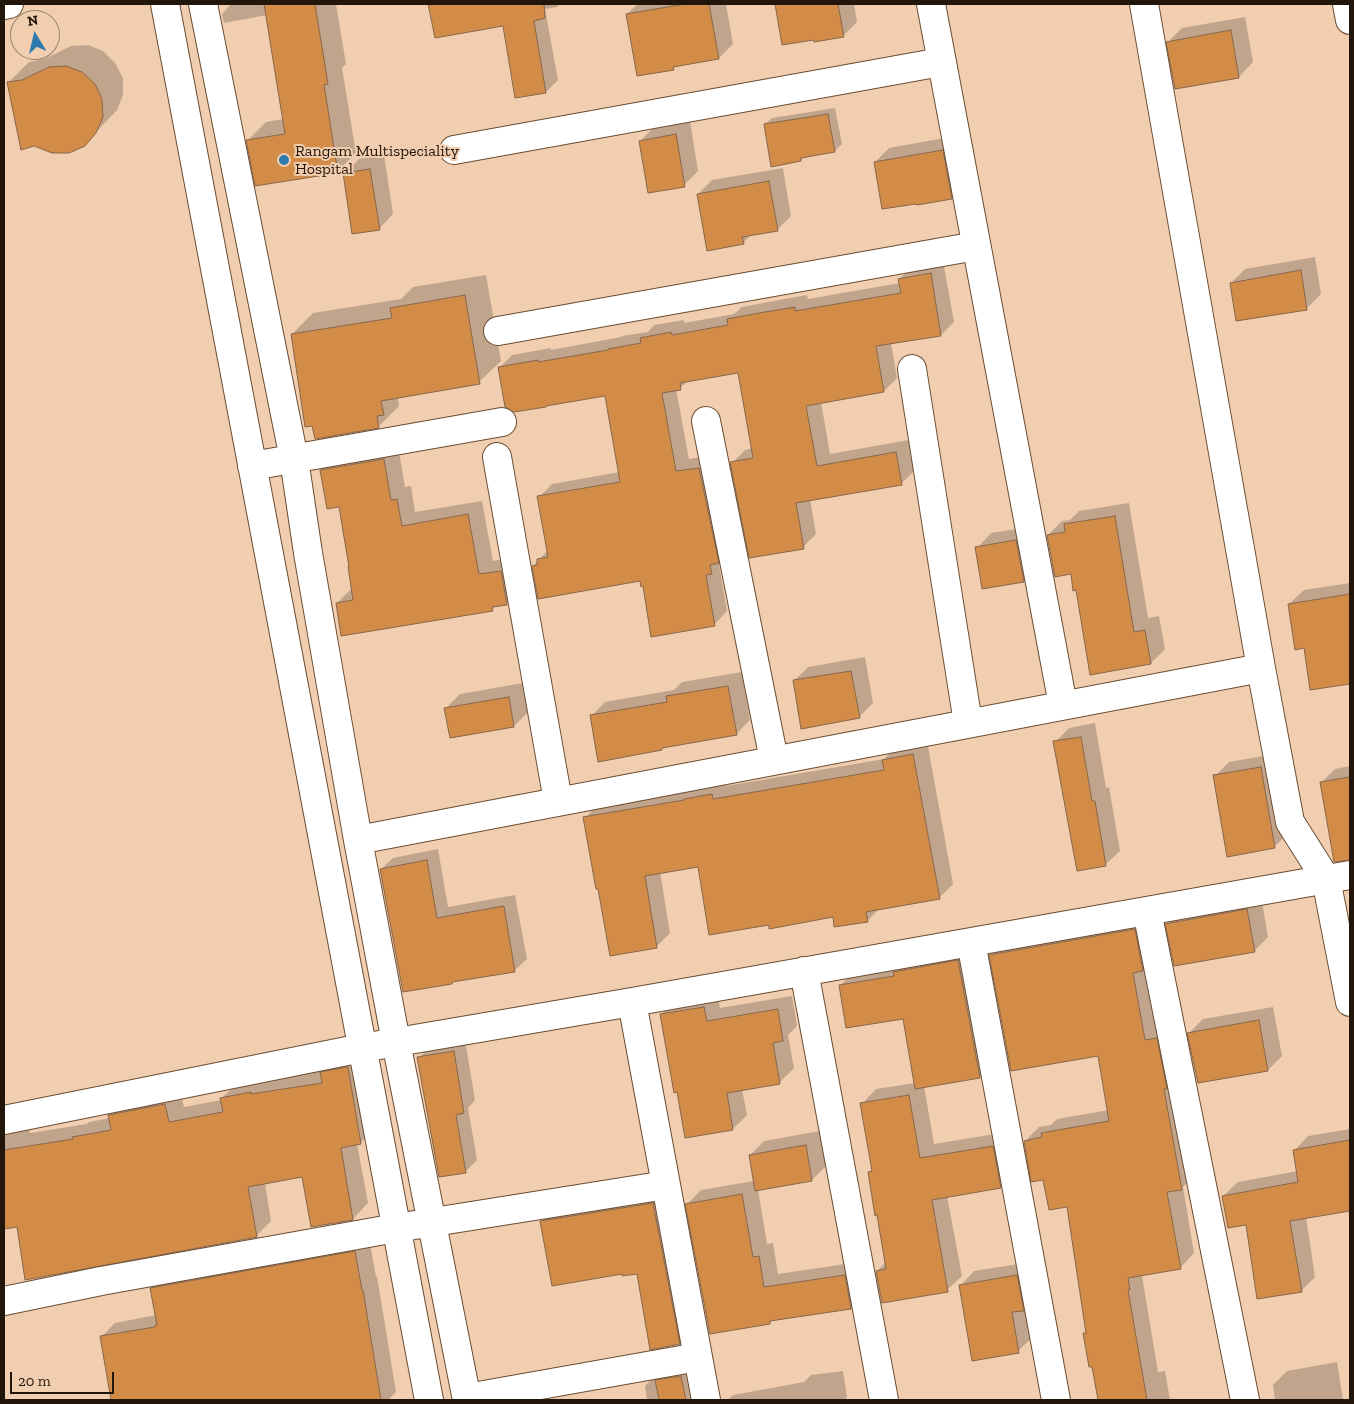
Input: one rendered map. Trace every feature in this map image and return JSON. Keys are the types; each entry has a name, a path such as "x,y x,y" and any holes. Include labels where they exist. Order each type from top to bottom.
{"street":[{"path":"4,5 9,4"},
{"path":"165,4 429,1400"},
{"path":"203,4 294,458 308,553 358,840 467,1399 698,1357"},
{"path":"931,4 1063,705"},
{"path":"1144,4 1290,822 1338,877 1350,1002"},
{"path":"1347,4 1350,20"},
{"path":"454,150 941,62"},
{"path":"498,331 976,246"},
{"path":"912,369 968,723"},
{"path":"706,421 774,760"},
{"path":"252,466 502,422"},
{"path":"497,457 558,801"},
{"path":"358,840 1261,668"},
{"path":"4,1120 362,1048 1338,877"},
{"path":"1147,911 1245,1400"},
{"path":"971,942 1056,1400"},
{"path":"804,971 884,1400"},
{"path":"632,1002 706,1400"},
{"path":"4,1301 101,1281 396,1228 666,1185"}],"building":[{"path":"264,4 315,4 328,84 324,85 338,173 255,186 246,140 285,134"},
{"path":"428,4 544,4 545,18 534,21 546,93 515,98 503,26 435,38"},
{"path":"685,4 709,4 719,59 673,67 674,70 637,76 626,14"},
{"path":"775,4 838,4 844,37 782,45"},
{"path":"1231,30 1239,78 1175,89 1166,42"},
{"path":"66,66 82,72 95,84 102,99 103,117 96,133 85,146 69,153 52,153 34,146 21,150 7,82 22,80 49,67"},
{"path":"828,114 835,152 801,158 801,161 771,167 764,124"},
{"path":"676,134 685,187 648,193 639,141"},
{"path":"943,150 952,199 882,209 874,162"},
{"path":"370,169 380,230 352,234 343,173"},
{"path":"769,181 778,231 742,237 744,244 707,251 697,194"},
{"path":"1301,270 1307,310 1236,321 1230,283"},
{"path":"931,273 941,336 876,346 884,392 806,406 817,466 896,452 902,485 796,503 804,549 749,558 730,462 753,458 738,373 680,383 681,390 662,393 676,471 699,468 719,563 710,565 712,574 706,575 715,626 651,637 643,586 641,587 640,581 538,599 532,566 537,565 537,559 548,557 537,496 620,482 605,396 514,412 505,407 498,367 608,350 641,343 640,338 671,332 672,335 728,325 727,319 765,312 795,307 795,311 901,293 898,279"},
{"path":"465,295 480,384 381,401 384,415 377,416 379,428 315,439 312,426 305,427 291,334 392,318 390,308"},
{"path":"384,459 391,500 397,499 402,526 468,514 479,574 501,571 507,605 492,607 493,611 341,636 336,603 353,600 349,567 339,507 327,509 320,470"},
{"path":"1115,516 1134,632 1145,630 1151,664 1090,675 1076,590 1073,591 1071,574 1055,577 1047,535 1065,532 1064,524"},
{"path":"1016,540 1024,582 982,589 975,547"},
{"path":"1350,594 1350,684 1310,690 1304,648 1295,650 1288,604"},
{"path":"851,671 860,718 801,729 793,680"},
{"path":"728,686 737,735 662,748 662,750 598,762 590,715 667,702 666,696"},
{"path":"509,697 514,727 450,738 444,708"},
{"path":"1081,737 1092,801 1095,801 1106,866 1077,871 1053,741"},
{"path":"913,754 940,899 866,912 868,922 834,927 833,917 769,929 769,925 709,935 698,867 645,876 657,948 610,956 583,817 712,794 713,799 884,770 882,760"},
{"path":"1261,767 1275,848 1227,857 1213,775"},
{"path":"1350,777 1350,860 1334,862 1320,782"},
{"path":"427,860 437,918 504,906 515,972 403,992 380,869"},
{"path":"1247,909 1255,952 1174,966 1165,924"},
{"path":"1135,929 1143,971 1133,973 1145,1040 1157,1038 1167,1089 1164,1089 1182,1190 1167,1192 1181,1269 1128,1278 1130,1290 1128,1290 1147,1400 1098,1400 1092,1367 1089,1367 1083,1333 1086,1333 1067,1207 1049,1210 1043,1180 1031,1182 1024,1141 1042,1137 1041,1133 1109,1121 1098,1056 1011,1071 989,955"},
{"path":"958,960 980,1078 915,1089 903,1019 846,1028 839,985 894,976 893,972"},
{"path":"704,1007 707,1021 778,1009 783,1041 773,1043 780,1084 727,1093 733,1130 685,1138 677,1092 674,1093 660,1014"},
{"path":"1259,1020 1268,1071 1198,1083 1187,1033"},
{"path":"454,1051 464,1113 456,1115 466,1173 439,1177 417,1057"},
{"path":"348,1067 361,1144 341,1148 353,1220 311,1227 302,1177 248,1187 257,1237 25,1280 17,1227 4,1229 4,1150 73,1139 72,1137 111,1130 108,1115 165,1104 169,1122 223,1112 220,1098 322,1083 320,1072"},
{"path":"909,1095 920,1158 993,1146 1001,1188 932,1200 948,1292 882,1303 876,1271 886,1269 868,1172 872,1171 860,1103"},
{"path":"1350,1140 1350,1211 1290,1221 1302,1292 1257,1299 1246,1225 1228,1228 1222,1196 1298,1182 1293,1150"},
{"path":"806,1145 812,1181 755,1191 749,1155"},
{"path":"742,1194 753,1257 759,1256 764,1287 845,1275 851,1309 770,1321 770,1324 710,1334 685,1204"},
{"path":"653,1203 680,1344 650,1350 637,1274 622,1276 622,1274 552,1286 540,1221"},
{"path":"355,1251 381,1400 111,1400 100,1336 155,1327 157,1325 150,1288"},
{"path":"1017,1275 1024,1311 1012,1312 1019,1353 972,1361 959,1285"},
{"path":"681,1376 686,1400 659,1400 655,1380"}],"place":[{"name":"Rangam Multispeciality Hospital","path":"284,160"}]}
